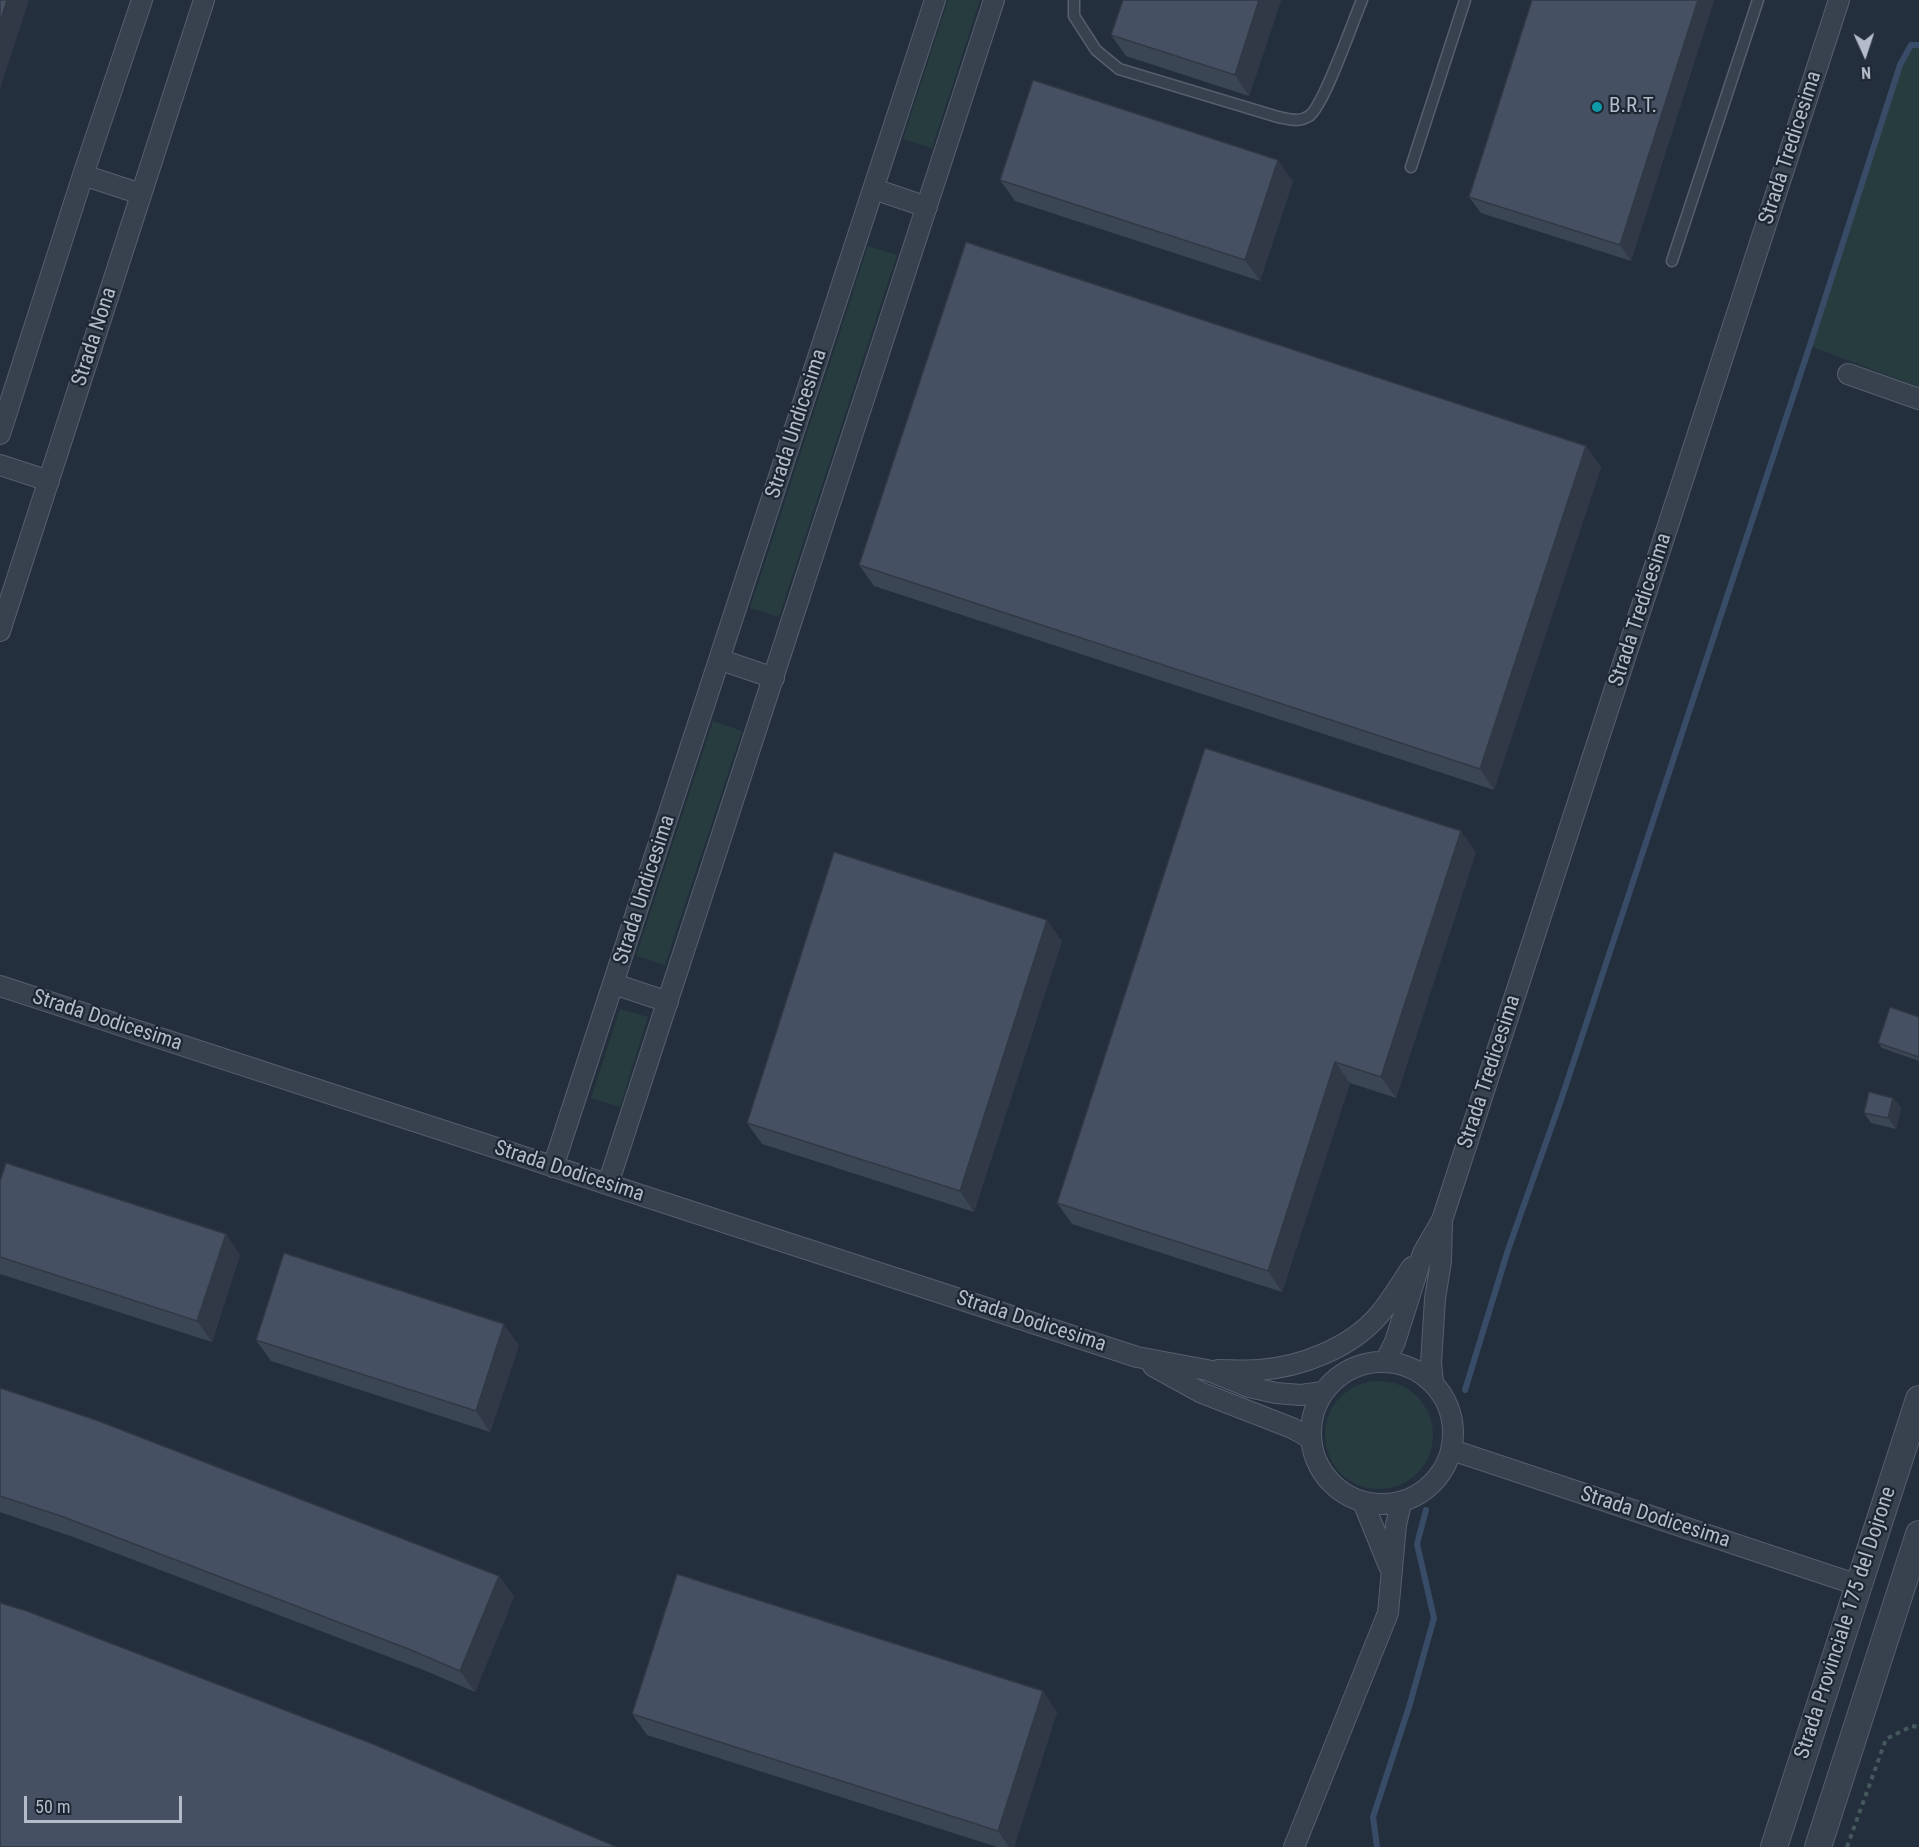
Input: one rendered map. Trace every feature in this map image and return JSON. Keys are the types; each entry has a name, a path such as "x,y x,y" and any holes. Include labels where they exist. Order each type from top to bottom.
{"street":[{"path":"0,434 142,0"},
{"name":"Strada Nona","path":"0,631 204,0"},
{"name":"Strada Undicesima","path":"554,1167 935,0"},
{"path":"608,1185 994,0"},
{"name":"Strada Tredicesima","path":"1442,1220 1839,0"},
{"path":"83,175 141,194"},
{"path":"874,189 927,207"},
{"path":"1848,374 1919,399"},
{"path":"0,465 49,480"},
{"path":"721,660 774,678"},
{"name":"Strada Undicesima","path":"614,984 668,1002"},
{"name":"Strada Dodicesima","path":"0,986 1137,1357"},
{"path":"1137,1357 1207,1370 1260,1370 1292,1365 1323,1354 1354,1337 1378,1316 1423,1253 1442,1220"},
{"path":"1432,1382 1431,1353 1435,1299 1442,1261 1442,1220"},
{"path":"1385,1362 1395,1342 1423,1253"},
{"path":"1137,1357 1202,1393 1292,1428 1310,1438"},
{"path":"1385,1362 1406,1365 1420,1372 1432,1382 1447,1402 1454,1426 1452,1450 1445,1468 1434,1483 1419,1495 1401,1503 1375,1505 1342,1494 1326,1479 1315,1459 1310,1438 1312,1414 1323,1392 1337,1377 1354,1367 1385,1362"},
{"path":"1207,1370 1250,1387 1276,1393 1300,1395 1323,1392"},
{"name":"Strada Provinciale 175 del Dojrone","path":"1774,1847 1919,1399"},
{"name":"Strada Dodicesima","path":"1452,1450 1858,1585"},
{"path":"1363,1502 1390,1569"},
{"path":"1294,1847 1388,1613 1390,1569 1401,1503"},
{"name":"Strada Provinciale 175 del Dojrone","path":"1818,1847 1919,1534"}],"lane":[{"path":"1074,0 1074,16 1090,41 1096,50 1119,69 1298,121 1311,115 1326,92 1362,0"},
{"path":"1411,167 1465,0"},
{"path":"1672,261 1758,0"}],"path":[{"path":"1847,1847 1886,1739 1912,1726 1919,1727"}],"green space":[{"path":"948,0 980,0 932,148 903,139"},
{"path":"1919,43 1919,387 1810,346 1900,65 1911,45"},
{"path":"868,246 897,255 779,617 750,608"},
{"path":"713,721 742,731 665,965 636,956"},
{"path":"620,1009 648,1017 620,1107 591,1098"},
{"path":"1379,1381 1400,1385 1417,1397 1429,1414 1433,1435 1429,1456 1417,1473 1400,1485 1379,1489 1358,1485 1341,1473 1329,1456 1325,1435 1329,1414 1341,1397 1358,1385"}],"building":[{"path":"0,0 7,0 0,23"},
{"path":"1123,0 1259,0 1235,75 1111,35"},
{"name":"B.R.T.","path":"1532,0 1698,0 1620,245 1469,197"},
{"path":"1033,80 1278,160 1245,260 1000,180"},
{"path":"966,242 1586,446 1480,769 859,565"},
{"path":"1205,748 1461,831 1381,1077 1335,1062 1268,1271 1057,1203"},
{"path":"834,852 1047,920 960,1191 747,1123"},
{"path":"1890,1007 1919,1017 1919,1057 1878,1043"},
{"path":"1869,1092 1893,1098 1888,1118 1864,1113"},
{"path":"6,1163 226,1234 197,1321 0,1257 0,1181"},
{"path":"284,1253 504,1324 476,1411 256,1340"},
{"path":"0,1388 96,1420 499,1576 460,1671 411,1650 61,1516 0,1496"},
{"path":"677,1574 1043,1691 998,1831 632,1714"},
{"path":"0,1603 27,1611 373,1744 617,1847 0,1847"}],"waterway":[{"path":"1465,1390 1508,1250 1561,1100 1900,65 1911,45 1919,45"},
{"path":"1377,1847 1373,1817 1409,1707 1434,1618 1417,1544 1426,1510"}],"place":[{"name":"B.R.T.","path":"1597,107"}]}
